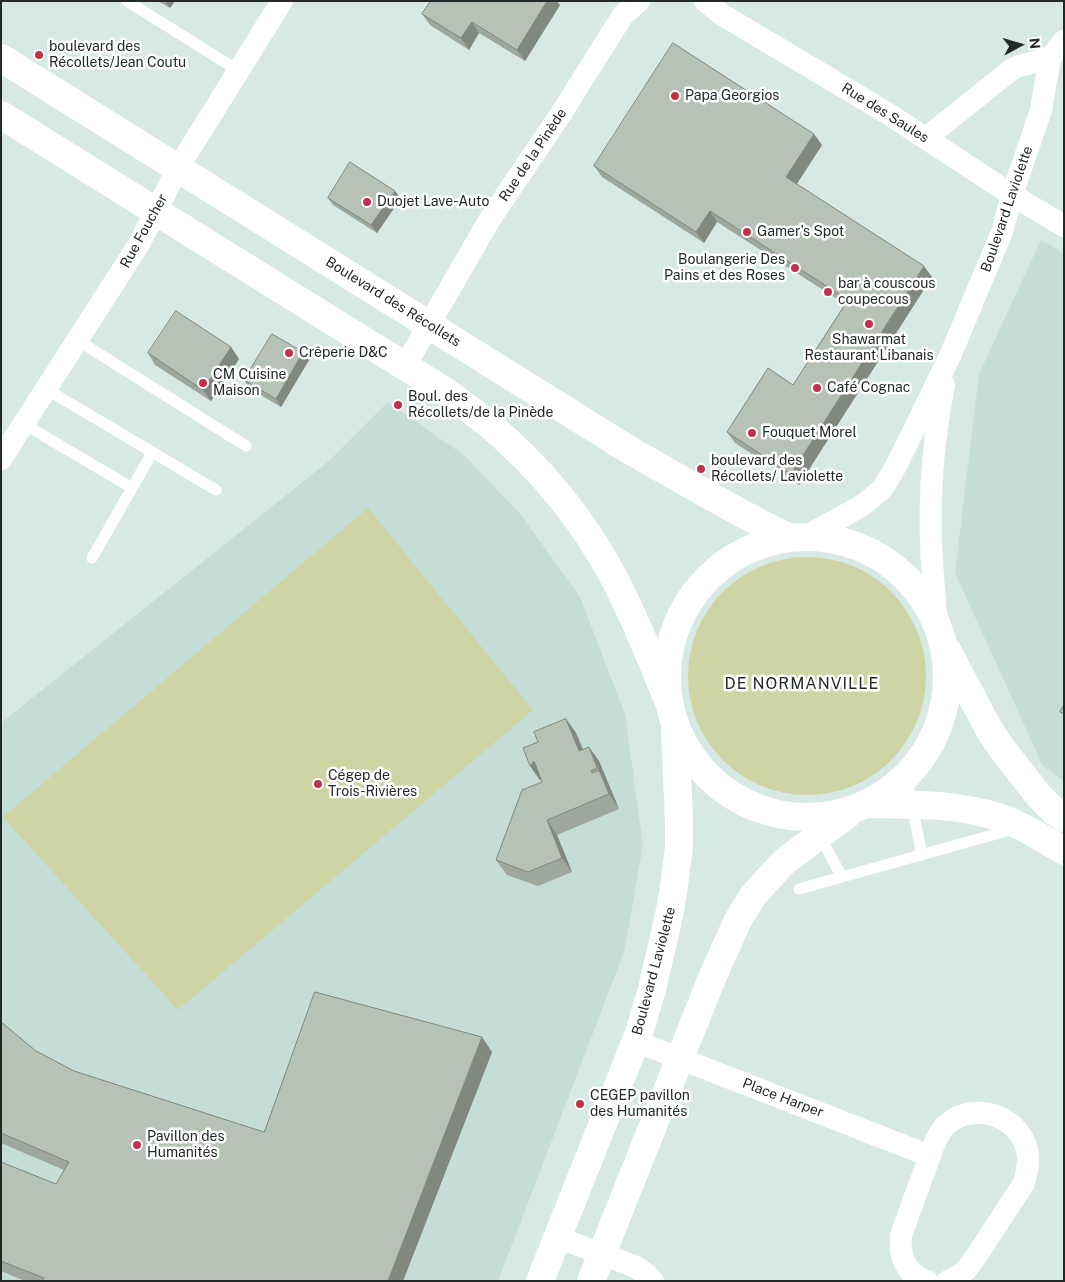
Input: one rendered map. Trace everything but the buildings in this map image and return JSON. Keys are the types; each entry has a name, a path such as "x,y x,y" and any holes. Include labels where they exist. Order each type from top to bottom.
{"main road":[{"name":"Boulevard des Récollets","path":"1,58 631,450 746,516 798,537 828,538 851,544 865,549 892,565 923,598 990,731 1039,796 1064,818"},
{"path":"1,115 444,390 492,427 535,468 585,530 612,575 638,626 679,734 693,758 722,788 746,803 814,826"},
{"name":"Boulevard Laviolette","path":"540,1281 635,1041 646,1008 664,939 679,847 672,712 667,674 670,651 676,629 689,601 708,577 732,558 760,545 798,537"},
{"name":"Boulevard Laviolette","path":"592,1281 715,971 744,909 814,826 860,806 891,789 906,776 928,748 939,723 946,696 946,668 940,633"},
{"path":"860,806 912,805 967,810 1004,819 1040,836 1064,851"}],"street":[{"name":"Rue Foucher","path":"1,459 139,244 178,168 282,1"},
{"name":"Rue de la Pinède","path":"405,366 490,220 623,16 639,1"},
{"name":"Rue des Saules","path":"705,1 721,14 887,113 1012,195 1064,226"},
{"name":"Boulevard Laviolette","path":"926,138 1012,70 1057,50"},
{"name":"Boulevard Laviolette","path":"798,537 864,504 886,483 896,466 950,356 1002,232 1012,195 1041,110 1057,50"},
{"name":"Boulevard Laviolette","path":"940,633 931,543 932,481 939,410 950,356"},
{"name":"Place Harper","path":"635,1041 930,1156"},
{"path":"925,1280 909,1269 903,1259 900,1247 901,1235 936,1138 946,1126 959,1117 974,1112 990,1113 1005,1119 1017,1130 1025,1142 1028,1157 1027,1171 1024,1183 974,1271 948,1281"},
{"path":"557,1237 636,1267 653,1281"}],"lane":[{"path":"127,1 239,71"},
{"path":"77,340 246,446"},
{"path":"46,389 216,490"},
{"path":"24,424 132,488"},
{"path":"92,558 152,453"},
{"path":"906,776 922,855"},
{"path":"814,826 842,877"},
{"path":"799,889 1022,827"}],"shaded area":[{"path":"1041,240 1064,254 1064,781 1043,766 955,573 979,374"},
{"name":"Cégep de Trois-Rivières","path":"388,402 465,456 521,515 580,597 625,714 643,846 624,952 498,1281 1,1281 1,723 329,461"}],"green space":[{"path":"368,508 533,710 178,1010 3,817"},
{"path":"807,557 830,560 863,571 891,592 912,620 923,653 926,676 923,699 912,732 891,760 863,781 830,792 807,795 784,792 751,781 723,760 702,732 691,699 688,676 691,653 702,620 723,592 751,571 784,560"}],"place":[{"name":"boulevard des Récollets/Jean Coutu","path":"39,55"},
{"name":"Papa Georgios","path":"675,96"},
{"name":"Duojet Lave-Auto","path":"367,202"},
{"name":"Gamer's Spot","path":"747,232"},
{"name":"Boulangerie Des Pains et des Roses","path":"795,268"},
{"name":"bar à couscous coupecous","path":"828,292"},
{"name":"Shawarmat Restaurant Libanais","path":"869,324"},
{"name":"Crêperie D&C","path":"289,353"},
{"name":"CM Cuisine Maison","path":"203,383"},
{"name":"Café Cognac","path":"817,388"},
{"name":"Boul. des Récollets/de la Pinède","path":"398,405"},
{"name":"Fouquet Morel","path":"752,433"},
{"name":"boulevard des Récollets/ Laviolette","path":"701,469"},
{"name":"Cégep de Trois-Rivières","path":"318,784"},
{"name":"CEGEP pavillon des Humanités","path":"580,1104"},
{"name":"Pavillon des Humanités","path":"137,1145"}],"district":[{"name":"DE NORMANVILLE","path":"802,684"}]}
